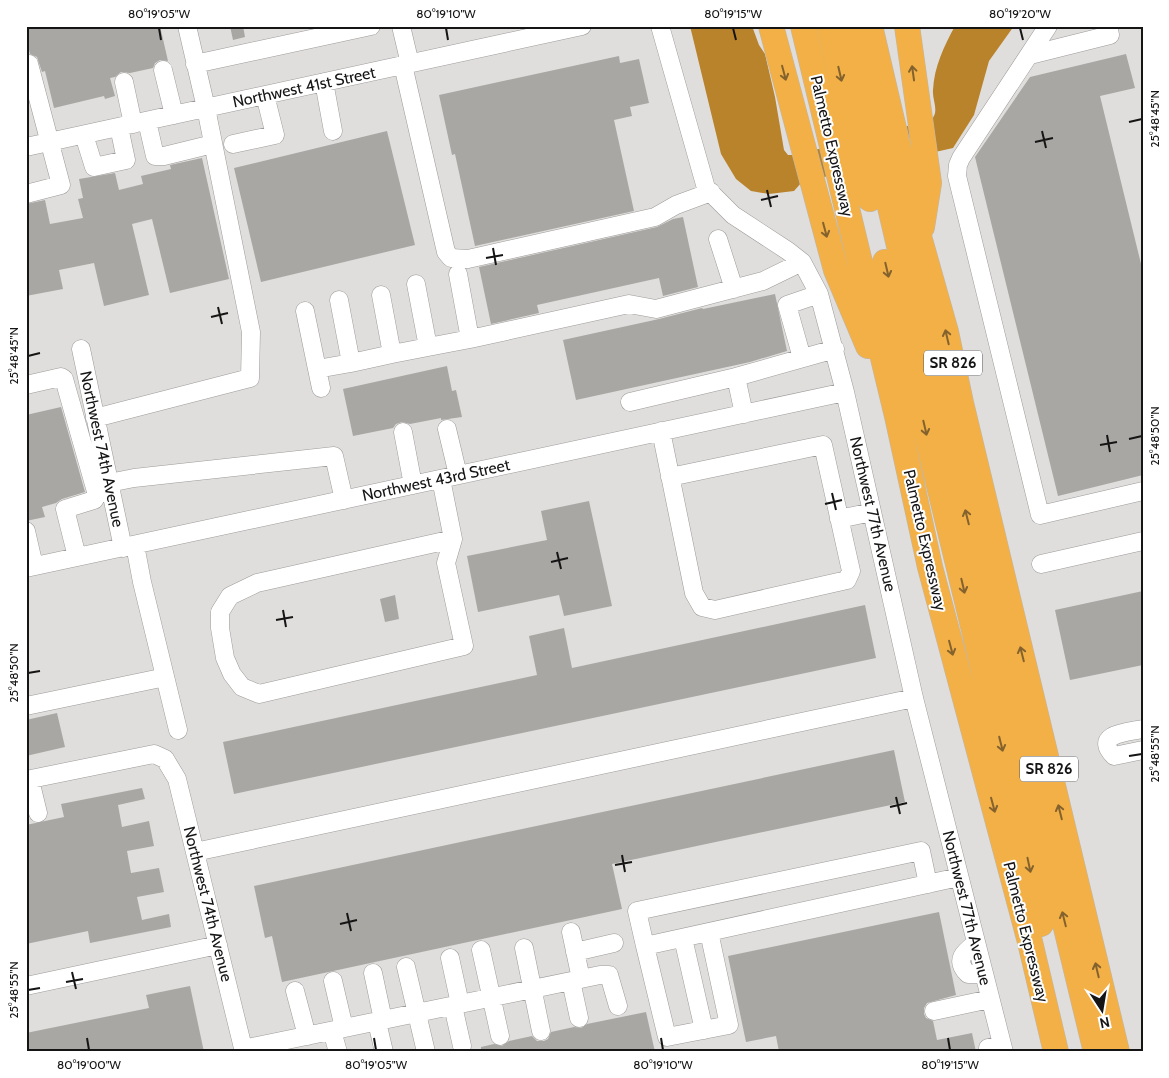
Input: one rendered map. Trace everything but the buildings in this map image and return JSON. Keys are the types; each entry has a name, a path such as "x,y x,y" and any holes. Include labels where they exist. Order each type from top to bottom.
{"highway":[{"path":"771,26 836,270 897,416"},
{"name":"Palmetto Expressway","path":"803,26 897,416 930,567 1030,942 1056,1052"},
{"path":"829,26 888,161 933,377 1096,1052"},
{"path":"848,26 873,129"},
{"name":"SR 826","path":"870,26 873,129 920,240 946,332 963,412 1117,1052"},
{"path":"907,26 929,184 920,240"},
{"path":"888,161 1015,800 1072,1052"}],"street":[{"path":"95,418 250,378 251,332 206,108 186,26"},
{"path":"195,64 371,26"},
{"path":"401,26 406,65 446,252 451,258 468,259 655,217 676,205 711,192"},
{"name":"Northwest 41st Street","path":"26,147 582,26"},
{"name":"Northwest 77th Avenue","path":"660,26 706,188 733,215 802,262 819,294 835,349 914,698 984,974 998,1050"},
{"path":"1048,26 961,158 957,170 1040,515 1143,491"},
{"path":"1030,55 1110,35 1108,26"},
{"path":"26,194 61,185 29,64"},
{"path":"164,70 174,115"},
{"path":"124,82 133,124 155,156 164,156 213,144"},
{"path":"324,82 333,132"},
{"path":"233,144 275,135 265,95"},
{"path":"84,135 94,167 126,160 133,124"},
{"path":"718,239 734,289"},
{"path":"317,370 629,304 656,309 763,281 802,262"},
{"path":"458,274 470,339"},
{"path":"416,284 428,347"},
{"path":"802,358 787,305 819,294"},
{"path":"381,295 392,354"},
{"path":"339,300 351,363"},
{"path":"305,311 321,388"},
{"name":"Northwest 74th Avenue","path":"81,349 109,483 142,582 178,730"},
{"path":"630,402 736,377 835,349"},
{"path":"26,385 61,377 64,379 97,495 94,500 65,509 77,557"},
{"path":"736,377 744,414"},
{"name":"Northwest 43rd Street","path":"30,567 845,392"},
{"path":"447,428 453,539 446,563 464,646 258,694 242,687 232,674 225,658 220,628 220,612 230,596 257,583 453,539"},
{"path":"403,432 413,485"},
{"path":"661,432 670,478 694,593 702,607 716,610 847,580 851,570 823,445 670,478"},
{"path":"109,483 134,478 334,456 344,500"},
{"path":"839,519 872,512"},
{"path":"26,531 30,567"},
{"path":"1040,564 1143,542"},
{"path":"26,706 156,678"},
{"path":"195,852 914,698"},
{"path":"1143,729 1113,736 1108,739 1107,744 1109,751 1114,756 1143,750"},
{"name":"Northwest 74th Avenue","path":"28,780 154,754 165,759 176,779 244,1050"},
{"path":"28,780 38,813"},
{"path":"709,932 729,1025 667,1037 637,911 921,851 928,884"},
{"path":"645,946 959,877"},
{"path":"571,932 575,952 579,1018"},
{"path":"683,938 704,1030"},
{"path":"575,952 614,943"},
{"path":"26,986 218,945"},
{"path":"524,948 541,1030"},
{"path":"481,950 500,1036"},
{"path":"450,958 462,1046"},
{"path":"406,966 426,1052"},
{"path":"373,974 384,1052"},
{"path":"244,1050 600,975 609,975 618,1006"},
{"path":"333,981 338,1029 338,1052"},
{"path":"295,991 307,1036"},
{"path":"934,1011 990,1000"}],"shaded area":[{"path":"690,26 752,26 759,45 765,54 784,150 788,155 795,155 931,120 935,113 933,94 935,73 943,49 955,26 1014,26 989,61 974,115 953,148 802,182 794,191 769,194 751,191 736,179 721,154"}]}
